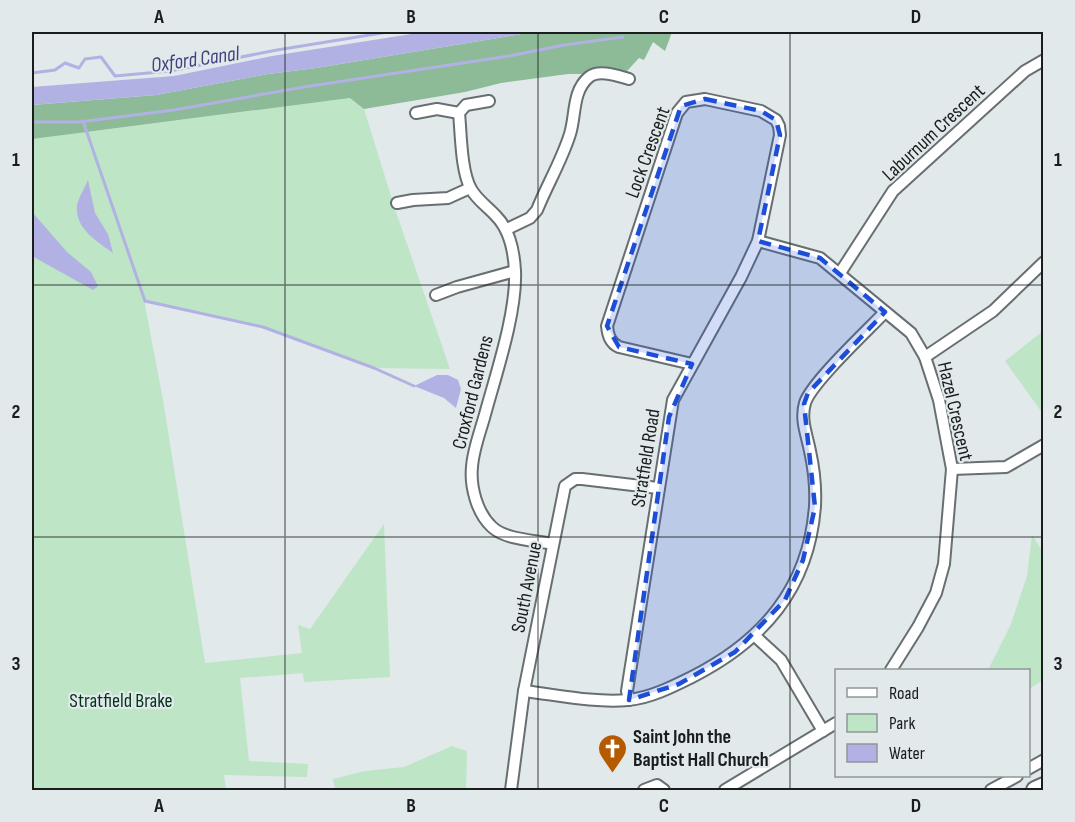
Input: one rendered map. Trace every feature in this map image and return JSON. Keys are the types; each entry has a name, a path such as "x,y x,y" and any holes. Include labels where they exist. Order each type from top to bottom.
{"main road":[{"path":"1035,790 1044,786"}],"street":[{"name":"Laburnum Crescent","path":"840,273 893,191 1025,71 1044,60"},
{"path":"489,101 466,105 459,113 462,151 470,188 507,230 530,218 537,210 571,133 578,94 590,76 598,73 612,74 629,79"},
{"name":"Lock Crescent","path":"692,364 619,347 611,341 607,326 677,113 686,102 705,99 761,111 771,116 779,126 778,146 758,241"},
{"path":"416,113 438,109 459,113"},
{"path":"397,203 448,198 470,188"},
{"name":"Croxford Gardens","path":"507,230 515,271 513,299 500,362 474,454 473,488 483,516 493,528 506,535 553,544"},
{"name":"Hazel Crescent","path":"758,241 820,258 911,333 926,357 939,399 952,468 944,564 936,593 892,669"},
{"name":"Stratfield Road","path":"629,700 627,691 674,400 758,241"},
{"path":"926,357 993,311 1044,262"},
{"path":"436,296 457,287 515,271"},
{"path":"524,692 601,700 629,700 656,693 707,669 735,652 755,636 792,587 809,540 815,491 814,472 802,416 808,393 885,312"},
{"path":"952,468 1006,467 1044,445"},
{"name":"South Avenue","path":"511,790 524,692 562,491 569,481 582,479 658,488"},
{"path":"755,636 781,660 824,731"},
{"path":"724,790 835,724"},
{"path":"1030,768 1044,760"},
{"path":"991,790 1015,777"},
{"path":"644,790 657,785 664,790"}],"highlighted area":[{"path":"705,99 761,111 776,120 780,135 758,241 820,258 885,312 808,393 804,404 815,507 803,560 785,600 735,652 679,684 629,700 669,417 692,364 619,347 607,326 681,106"}],"green space":[{"path":"534,32 672,32 665,51 653,42 644,60 639,58 627,71 602,69 584,74 501,83 465,92 364,109 350,98 32,139 32,105 156,95 268,74"},
{"name":"Stratfield Brake","path":"351,98 364,109 395,209 450,369 374,368 263,327 146,301 145,305 163,400 205,663 302,653 298,625 310,629 384,524 390,677 304,682 303,673 240,678 249,761 308,764 307,777 224,775 226,790 32,790 32,105 86,132"},
{"path":"1043,331 1043,414 1005,361"},
{"path":"1032,535 1043,552 1044,679 1030,688 1030,669 988,669 1011,624 1027,576"},
{"path":"452,746 467,751 466,790 341,790 335,788 333,779 365,771 404,767"}],"water":[{"path":"424,32 534,32 268,74 156,95 32,105 32,87 174,76 272,56"},
{"path":"88,180 95,213 108,234 113,253 88,234 77,214 77,206"},
{"path":"32,212 67,252 91,272 98,286 93,290 32,256"},
{"path":"437,375 448,375 458,380 461,389 456,408 444,398 414,386"}],"waterway":[{"name":"Oxford Canal","path":"32,73 55,70 65,63 79,68 85,59 101,57 115,76 170,71 277,50 388,32"},
{"path":"32,122 79,122 174,110 304,87 623,37"},
{"path":"83,121 145,301 263,327 374,368 414,386"}],"place":[{"name":"Saint John the Baptist Hall Church","path":"612,774"}]}
